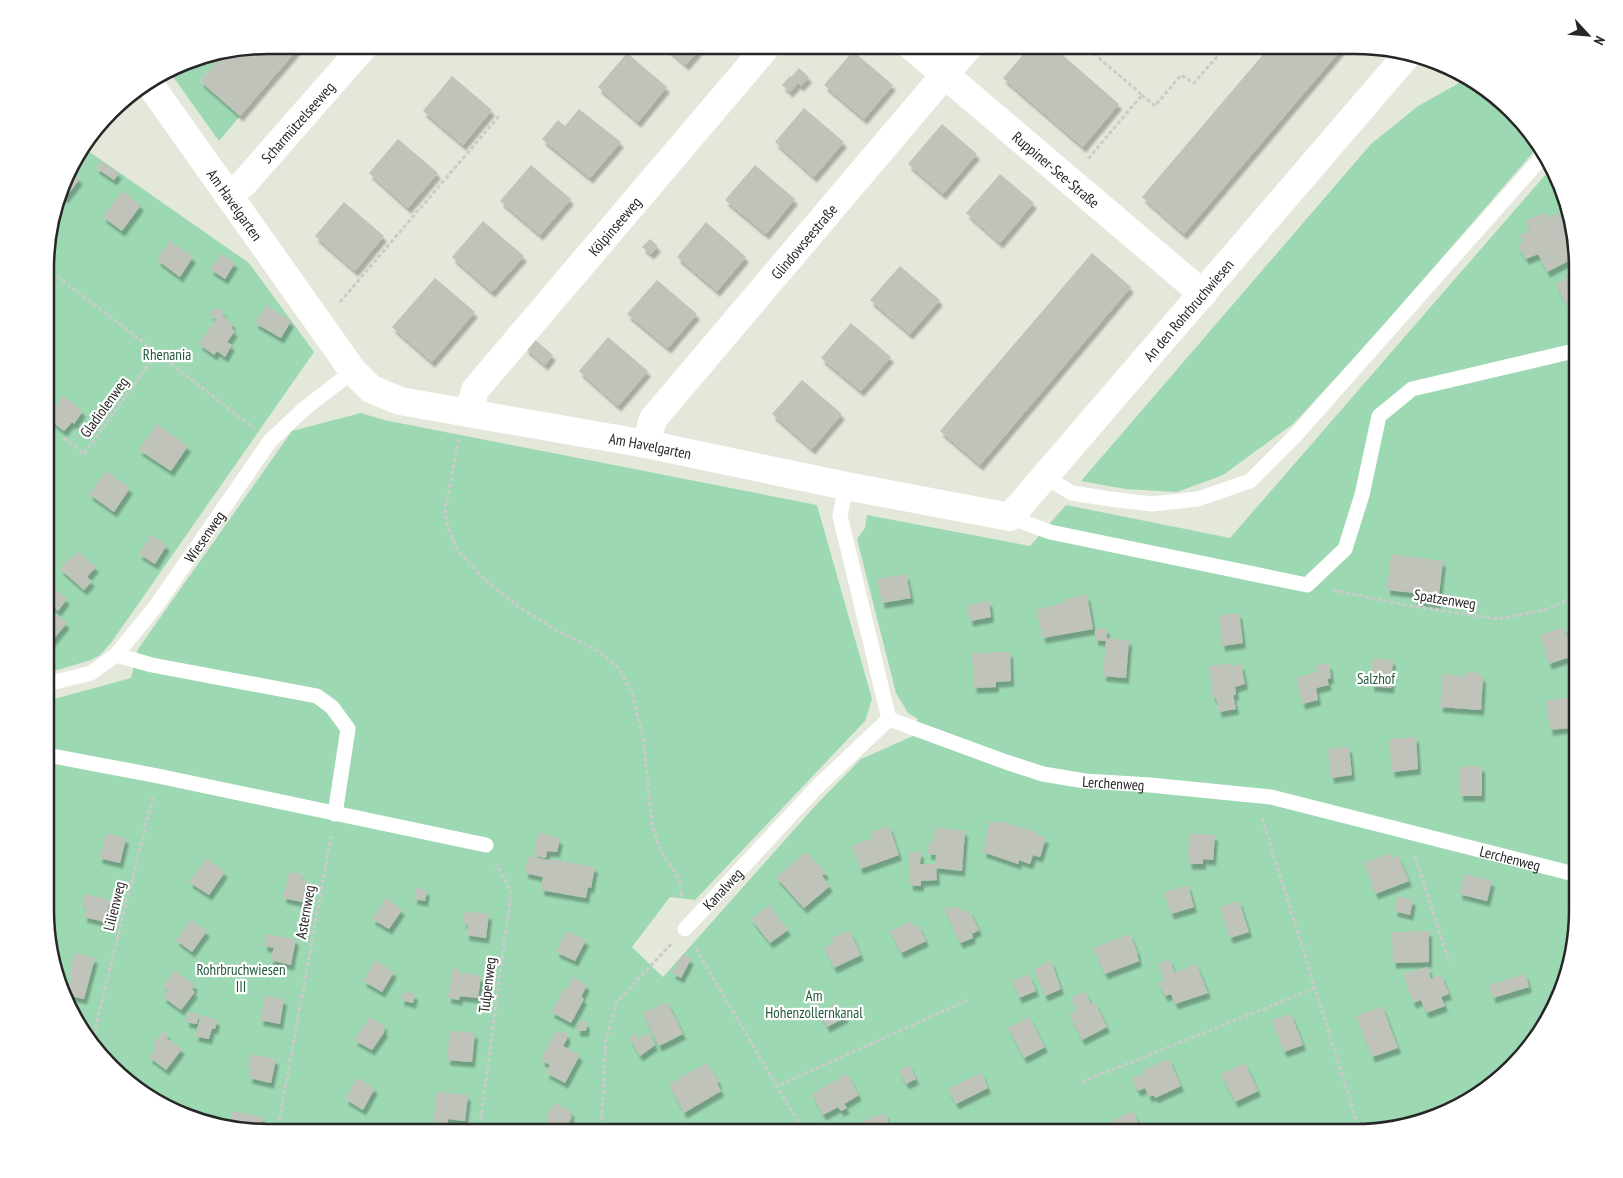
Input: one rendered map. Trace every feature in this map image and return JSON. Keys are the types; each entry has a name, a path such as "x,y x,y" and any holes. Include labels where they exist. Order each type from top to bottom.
{"street":[{"name":"Scharmützelseeweg","path":"228,195 244,183 357,54"},
{"name":"Kölpinseeweg","path":"469,413 474,390 760,54"},
{"name":"Ruppiner-See-Straße","path":"920,54 1203,294"},
{"name":"Glindowseestraße","path":"646,444 653,420 962,54"},
{"name":"An den Rohrbruchwiesen","path":"1010,517 1403,59"},
{"name":"An den Rohrbruchwiesen","path":"1366,103 1421,64"},
{"name":"Am Havelgarten","path":"152,88 320,326 353,371 370,389 400,401 646,444 846,486 1010,517"}],"lane":[{"path":"1045,477 1072,493 1152,504 1198,499 1250,481 1294,437 1540,160"},
{"path":"1010,517 1050,532 1307,585 1345,549 1362,496 1379,416 1412,389 1569,352"},
{"name":"Wiesenweg","path":"54,682 91,673 116,655 156,606 270,441 304,409 353,371"},
{"path":"846,486 840,516 889,719"},
{"path":"116,655 152,665 317,696 332,707 348,729 334,814"},
{"name":"Kanalweg","path":"685,929 817,787 889,719"},
{"name":"Lerchenweg","path":"889,719 1043,774 1085,781 1150,785 1271,798 1569,872"},
{"path":"54,756 158,776 486,845"}],"path":[{"path":"1094,54 1154,106 1181,75 1194,83 1219,54"},
{"path":"1070,181 1142,95"},
{"path":"320,326 500,115"},
{"path":"54,273 270,441"},
{"name":"Gladiolenweg","path":"64,438 84,454 157,353"},
{"path":"469,413 460,438 445,510 448,528 458,551 485,580 519,607 556,630 598,651 618,668 631,691 643,736 652,825 661,852 680,878 685,929 800,1124"},
{"name":"Spatzenweg","path":"1307,585 1405,605 1498,619 1549,609 1569,599"},
{"name":"Lilienweg","path":"94,1034 158,776"},
{"path":"1255,796 1358,1124"},
{"name":"Asternweg","path":"278,1124 334,814"},
{"path":"1406,831 1449,962"},
{"name":"Tulpenweg","path":"480,1124 511,892 486,845"},
{"path":"602,1124 606,1038 617,1002 685,929"},
{"path":"1082,1082 1315,988"},
{"path":"777,1086 970,999"}],"green space":[{"path":"218,60 200,81 240,116 219,141 173,76 199,65"},
{"path":"1461,82 1507,116 1534,151 1376,334 1293,424 1223,475 1177,492 1125,489 1081,481 1371,144 1418,106"},
{"name":"Rhenania","path":"89,151 249,263 314,352 111,643 100,655 91,660 54,671 54,254 58,226 65,199 76,173"},
{"path":"1547,173 1562,212 1569,254 1569,924 1565,952 1558,979 1541,1017 1533,1029 1507,1062 1462,1096 1437,1108 1411,1117 1369,1124 254,1124 226,1120 199,1113 161,1096 149,1088 116,1062 82,1017 70,992 61,966 54,924 54,699 131,678 138,649 292,431 361,413 384,420 817,505 872,699 865,721 695,900 670,897 632,947 663,977 816,805 861,759 913,736 918,719 908,713 896,693 857,539 865,528 867,515 1030,546 1066,505 1230,538"}],"building":[{"path":"254,54 293,54 240,116 200,81 218,60"},
{"path":"628,54 667,87 638,122 598,87"},
{"path":"673,54 695,54 686,65"},
{"path":"850,54 857,54 893,85 864,119 824,85"},
{"path":"1023,54 1061,54 1119,104 1083,147 1003,78"},
{"path":"1263,54 1337,54 1184,234 1142,197"},
{"path":"799,68 809,77 801,86 798,83 790,92 782,85"},
{"path":"452,76 492,110 463,145 423,111"},
{"path":"804,108 844,142 814,177 775,142"},
{"path":"579,109 621,142 590,178 542,139 558,120 565,126"},
{"path":"942,124 977,154 943,194 908,164"},
{"path":"398,139 438,173 408,208 369,173"},
{"path":"101,161 119,173 114,180 96,168"},
{"path":"531,165 571,199 540,235 500,201"},
{"path":"755,165 795,199 766,234 725,200"},
{"path":"1000,174 1034,203 1000,243 966,213"},
{"path":"75,175 80,179 66,197"},
{"path":"122,191 141,205 122,231 103,217"},
{"path":"344,202 384,236 355,271 315,236"},
{"path":"1545,212 1548,218 1558,212 1565,227 1569,261 1547,272 1538,254 1526,259 1518,246 1523,243 1520,235 1530,230 1525,221"},
{"path":"483,221 524,256 492,292 452,257"},
{"path":"706,222 746,257 717,291 677,257"},
{"path":"650,239 658,246 651,254 642,247"},
{"path":"170,241 193,257 180,277 157,260"},
{"path":"1092,253 1131,287 980,465 940,431"},
{"path":"221,254 235,263 225,279 210,269"},
{"path":"900,266 940,300 910,334 870,300"},
{"path":"1569,273 1569,311 1556,284 1566,279 1564,276"},
{"path":"435,278 475,312 432,362 392,327"},
{"path":"657,280 697,314 668,348 627,314"},
{"path":"266,305 291,321 281,338 255,323"},
{"path":"215,307 224,312 222,315 233,324 231,328 235,331 227,342 232,345 225,357 217,351 214,355 199,344 216,319 210,315"},
{"path":"851,323 891,357 861,391 821,358"},
{"path":"608,337 648,371 618,406 579,371"},
{"path":"533,338 553,355 545,365 525,348"},
{"path":"802,380 842,414 812,449 772,414"},
{"path":"63,396 83,411 74,424 72,422 64,431 54,423 54,409"},
{"path":"156,424 188,446 171,471 139,450"},
{"path":"106,471 130,488 114,512 89,494"},
{"path":"151,535 167,545 155,564 139,554"},
{"path":"78,552 96,567 87,577 92,581 84,590 60,569 70,557 72,559"},
{"path":"1391,554 1443,561 1438,603 1414,600 1415,593 1387,590"},
{"path":"906,574 911,598 882,603 877,579"},
{"path":"54,589 67,599 58,611 54,608"},
{"path":"1087,595 1093,629 1043,638 1036,610 1065,602 1065,599"},
{"path":"989,601 991,617 970,621 967,605"},
{"path":"54,613 67,623 54,639"},
{"path":"1239,613 1243,643 1222,646 1219,615"},
{"path":"1564,627 1569,643 1569,657 1549,664 1540,635"},
{"path":"1106,628 1107,638 1129,640 1126,678 1103,676 1106,641 1095,640 1095,629"},
{"path":"1010,652 1011,681 996,682 996,687 974,688 972,653"},
{"path":"1373,658 1393,660 1391,688 1371,686"},
{"path":"1231,663 1232,666 1241,664 1245,684 1235,687 1236,695 1233,695 1236,709 1219,712 1216,698 1213,698 1209,666"},
{"path":"1329,664 1331,678 1327,679 1329,685 1316,688 1318,700 1302,704 1297,677 1317,672 1316,665"},
{"path":"1465,672 1480,673 1480,677 1483,677 1481,710 1440,707 1442,674 1465,676"},
{"path":"1569,697 1569,728 1550,730 1546,701"},
{"path":"1416,737 1418,769 1392,772 1389,739"},
{"path":"1349,747 1352,775 1331,778 1328,749"},
{"path":"1482,766 1482,796 1460,796 1460,767"},
{"path":"990,821 999,823 1000,821 1037,832 1036,835 1046,838 1040,857 1033,855 1030,864 1019,860 1018,864 983,852"},
{"path":"889,826 899,855 860,869 852,846 873,838 870,832"},
{"path":"935,827 965,831 962,871 936,868 937,880 921,881 921,886 910,885 910,852 921,852 920,864 935,864 936,855 928,854 929,841 934,842"},
{"path":"538,832 560,839 557,852 547,851 546,858 534,856"},
{"path":"1189,833 1215,835 1213,860 1203,859 1203,864 1189,864"},
{"path":"106,834 126,838 120,863 99,858"},
{"path":"806,852 826,873 822,876 830,886 804,908 776,877"},
{"path":"1389,853 1392,858 1398,856 1409,881 1375,894 1364,863"},
{"path":"528,856 595,867 591,888 588,887 586,898 541,890 543,877 525,873"},
{"path":"206,858 225,872 209,895 189,882"},
{"path":"289,872 302,874 301,879 307,879 302,902 283,898"},
{"path":"1464,874 1492,881 1487,901 1459,894"},
{"path":"1188,885 1194,907 1171,914 1164,892"},
{"path":"416,888 427,890 425,901 414,899"},
{"path":"85,894 110,900 105,922 84,917 86,906 82,906"},
{"path":"1398,896 1413,900 1410,915 1394,911"},
{"path":"386,898 402,910 389,929 372,919"},
{"path":"1239,901 1249,932 1230,938 1220,907"},
{"path":"769,905 788,930 770,943 751,919"},
{"path":"959,907 962,912 969,910 979,930 972,934 973,938 960,943 944,908"},
{"path":"465,911 489,914 486,938 466,935 468,924 463,924"},
{"path":"191,920 207,931 192,952 176,940"},
{"path":"911,921 914,927 918,925 926,941 901,953 890,931"},
{"path":"849,930 861,955 834,968 824,948 834,942 831,939"},
{"path":"567,931 586,940 575,961 556,952"},
{"path":"1429,931 1429,962 1393,963 1392,932"},
{"path":"266,934 296,939 291,965 270,960 274,948 264,946"},
{"path":"1130,934 1139,961 1105,974 1093,948"},
{"path":"75,953 95,958 84,999 72,996 69,989 72,977 69,977"},
{"path":"683,954 691,959 681,978 672,973"},
{"path":"1169,959 1175,973 1196,964 1208,993 1175,1004 1171,994 1165,996 1158,983 1165,980 1158,964"},
{"path":"375,960 394,972 382,992 363,981"},
{"path":"1051,961 1061,989 1045,996 1034,969"},
{"path":"453,967 459,969 458,972 481,976 478,998 460,996 459,1000 448,998"},
{"path":"1428,967 1431,979 1441,975 1449,994 1441,997 1445,1006 1426,1013 1421,1000 1413,1003 1403,974"},
{"path":"174,970 195,985 192,990 195,992 181,1010 163,997 168,990 163,986"},
{"path":"1029,974 1036,991 1019,998 1012,981"},
{"path":"1525,974 1529,987 1493,998 1489,985"},
{"path":"573,977 587,985 581,997 584,999 571,1023 551,1012 564,988 567,989"},
{"path":"1085,991 1091,1004 1095,1002 1107,1027 1082,1040 1069,1014 1077,1011 1071,998"},
{"path":"403,992 415,994 413,1003 401,1000"},
{"path":"265,996 284,999 280,1024 260,1020"},
{"path":"667,1002 683,1034 659,1046 642,1013"},
{"path":"838,1003 846,1017 827,1027 819,1013"},
{"path":"1382,1006 1398,1048 1372,1057 1356,1016"},
{"path":"188,1012 199,1014 197,1024 186,1022"},
{"path":"1291,1014 1303,1045 1284,1052 1272,1020"},
{"path":"201,1015 217,1020 215,1029 212,1028 209,1039 195,1036"},
{"path":"370,1017 385,1026 383,1029 385,1031 372,1050 354,1040"},
{"path":"1029,1017 1045,1047 1024,1058 1008,1028"},
{"path":"578,1021 587,1022 586,1031 577,1031"},
{"path":"163,1031 169,1036 166,1038 182,1049 166,1070 149,1057 156,1048 153,1045"},
{"path":"450,1031 475,1033 472,1062 447,1060"},
{"path":"555,1032 567,1033 567,1039 563,1046 580,1055 565,1083 546,1073 550,1065 541,1060"},
{"path":"648,1032 655,1045 640,1056 629,1038 635,1034 639,1039"},
{"path":"251,1054 276,1059 271,1083 249,1078 251,1068 248,1067"},
{"path":"1169,1059 1181,1086 1155,1098 1154,1095 1149,1097 1145,1088 1138,1091 1132,1078 1145,1074 1143,1070"},
{"path":"707,1063 719,1082 717,1083 721,1091 684,1113 669,1084"},
{"path":"1245,1063 1258,1091 1235,1102 1221,1074"},
{"path":"909,1065 916,1079 906,1084 899,1071"},
{"path":"981,1073 988,1088 956,1104 948,1089"},
{"path":"847,1074 859,1095 844,1104 847,1108 841,1111 838,1107 823,1115 812,1094"},
{"path":"357,1078 375,1088 363,1110 345,1099"},
{"path":"437,1092 468,1095 465,1121 448,1119 447,1124 433,1122"},
{"path":"554,1103 572,1112 568,1124 546,1124 548,1120 545,1118"},
{"path":"233,1111 263,1117 262,1124 231,1121"},
{"path":"1133,1111 1139,1124 1115,1124 1113,1120"},
{"path":"885,1113 889,1124 858,1124"}],"park label":[{"name":"Salzhof","path":"1376,678"},
{"name":"Rohrbruchwiesen III","path":"241,978"},
{"name":"Am Hohenzollernkanal","path":"814,1004"}]}
